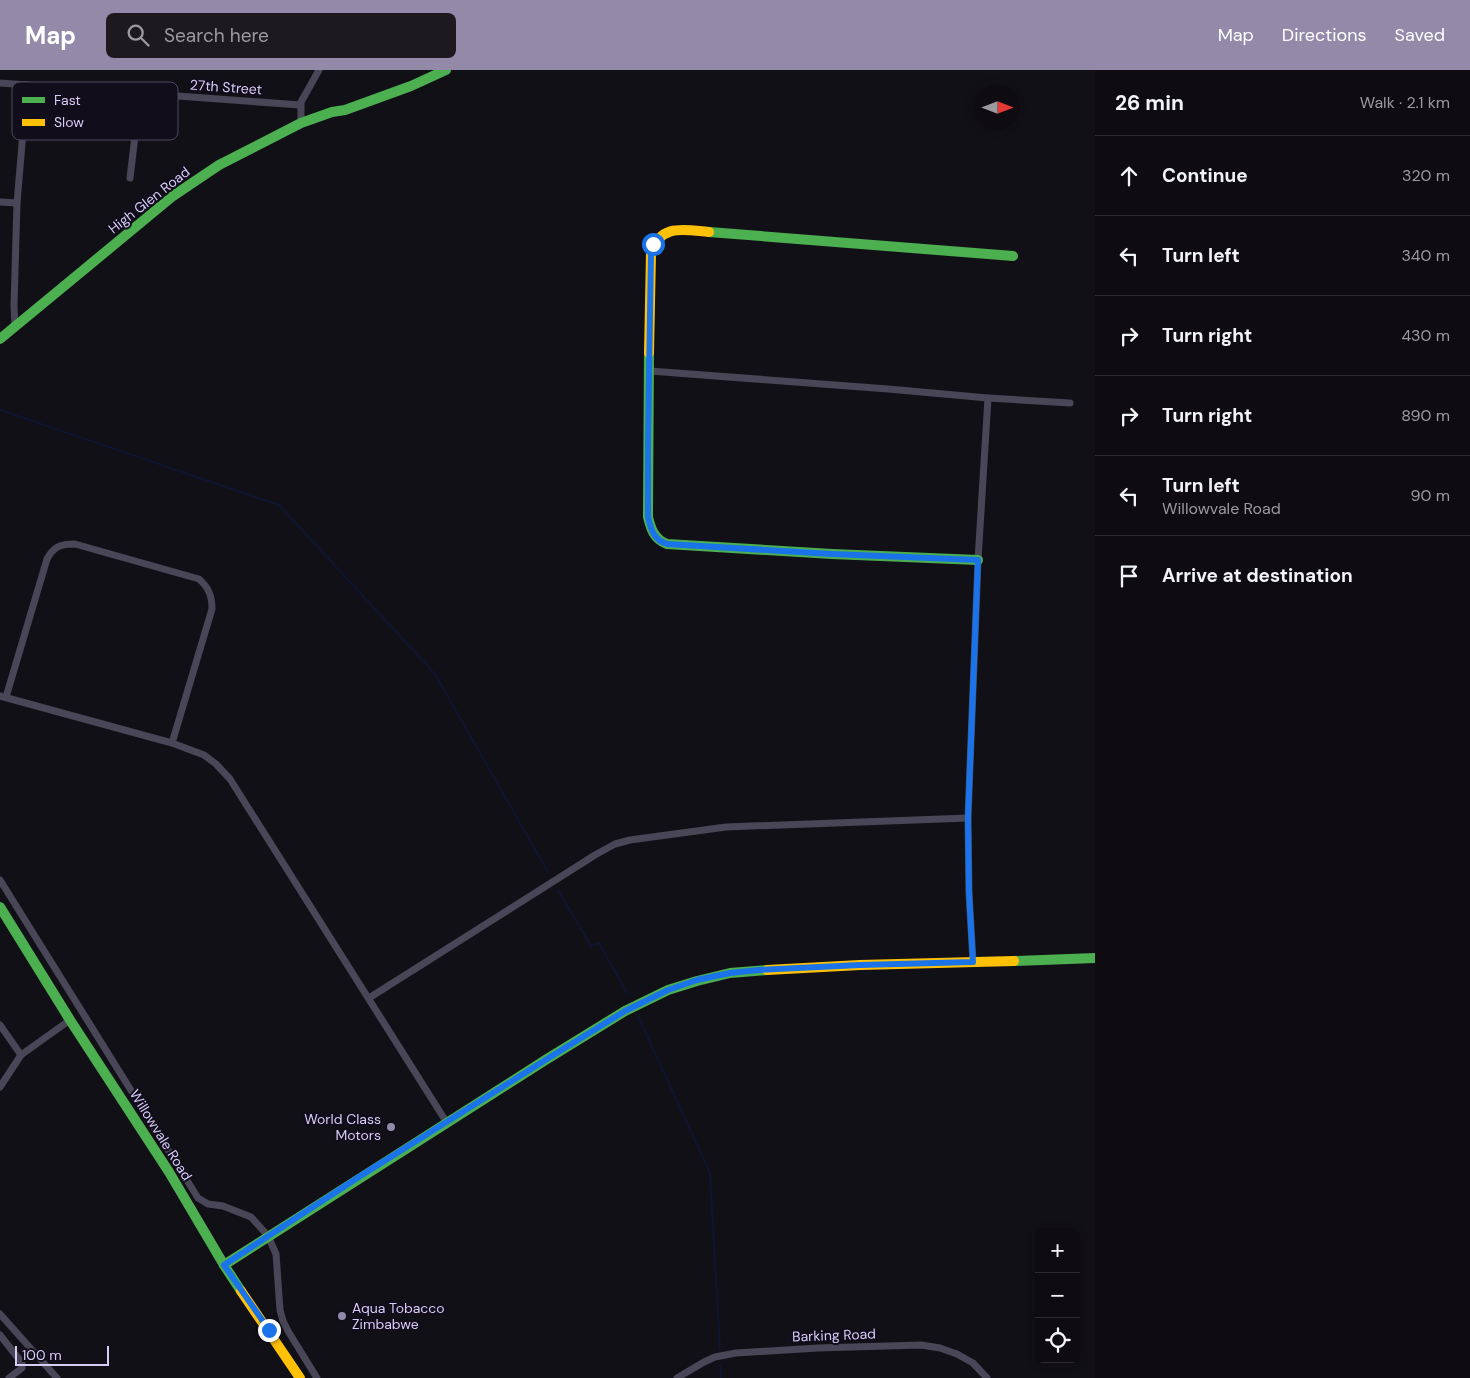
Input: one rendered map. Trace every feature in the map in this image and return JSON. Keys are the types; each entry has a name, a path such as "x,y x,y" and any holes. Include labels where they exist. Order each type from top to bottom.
{"street":[{"path":"301,123 300,105 318,70"},
{"name":"High Glen Road","path":"0,340 180,191 219,165 241,152 301,123 411,86 441,71"},
{"name":"27th Street","path":"178,97 300,105"},
{"path":"15,326 17,203 22,140"},
{"path":"130,178 135,140"},
{"path":"0,202 17,203"},
{"path":"978,560 822,554 660,542 655,537 648,517 651,253 653,244 659,236 665,232 684,230 1013,256"},
{"path":"650,371 1070,403"},
{"path":"973,962 969,892 968,818 978,560 988,398"},
{"path":"172,743 212,608 210,592 205,584 199,579 75,544 58,547 51,551 3,696 172,743 204,755 216,764 230,779 447,1123"},
{"path":"369,998 594,855 615,844 630,840 726,827 968,818"},
{"path":"0,880 198,1198 208,1204 223,1206 251,1217 268,1236 276,1254 280,1310 283,1321 317,1378"},
{"name":"Willowvale Road","path":"0,907 70,1020 169,1172 224,1265 300,1378"},
{"path":"224,1265 625,1011 668,990 697,980 730,973 759,970 1095,958"},
{"path":"0,1087 21,1055 70,1020"},
{"path":"0,1024 21,1055"},
{"path":"0,1314 57,1378"},
{"path":"0,1335 22,1363 22,1368 9,1378"},
{"name":"Barking Road","path":"677,1378 710,1360 736,1353 922,1345 940,1348 956,1354 973,1363 987,1378"}],"waterway":[{"path":"0,410 279,505 435,674 548,872"},
{"path":"558,890 591,946 599,943 627,993"},
{"path":"638,1016 710,1173 720,1349"},
{"path":"720,1365 721,1378"}],"traffic: fast":[{"path":"0,339 173,196 219,165 301,123 332,112 345,110 411,86 446,70"},
{"path":"709,232 1013,256"},
{"path":"649,353 648,517 654,533 663,542 667,544 832,554 978,560"},
{"path":"0,907 70,1020 169,1172 241,1291"},
{"path":"1014,961 1095,958"},
{"path":"224,1265 625,1011 668,990 697,981 730,973 767,970"}],"traffic: slow":[{"path":"649,353 651,253 655,243 661,237 674,230 709,232"},
{"path":"767,970 860,965 1014,961"},
{"path":"241,1291 300,1378"}],"place":[{"name":"World Class Motors","path":"391,1127"},
{"name":"Aqua Tobacco Zimbabwe","path":"342,1316"}],"route":[{"path":"269,1330 224,1265 362,1175 645,1000 697,980 730,973 860,965 973,962 969,892 968,818 978,560 832,554 667,544 660,542 655,537 648,517 651,253 653,244"}]}
